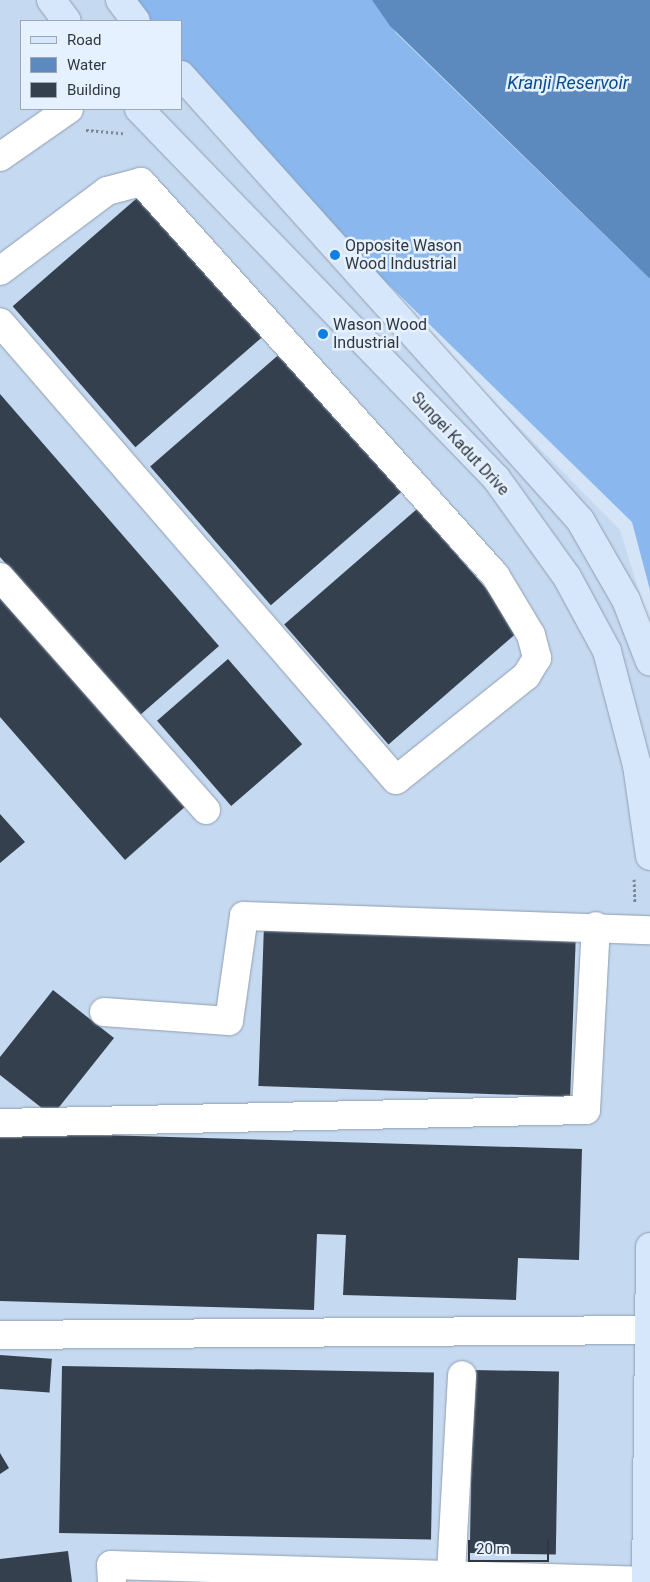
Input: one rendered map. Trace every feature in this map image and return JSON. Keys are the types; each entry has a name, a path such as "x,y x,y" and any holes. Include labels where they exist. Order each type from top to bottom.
{"main road":[{"path":"51,0 66,20"},
{"path":"120,0 135,20"},
{"path":"182,76 580,520 622,592 650,662"},
{"name":"Sungei Kadut Drive","path":"140,110 496,478 567,577 607,651 637,765 650,856"},
{"path":"647,1582 650,1495 650,1247"}],"street":[{"path":"0,157 68,110"},
{"path":"0,271 107,191 141,182 494,575 531,635 536,658 526,676 396,780 0,322"},
{"path":"0,577 206,810"},
{"path":"104,1012 229,1021 244,916 596,926 650,930"},
{"path":"0,1123 586,1110 596,926"},
{"path":"0,1335 650,1330"},
{"path":"451,1573 462,1375"},
{"path":"112,1582 111,1565 451,1573 647,1582"}],"path":[{"path":"47,125 127,133"}],"shaded area":[{"path":"0,0 117,0 130,20 20,20 20,110 182,110 182,84 620,530 650,627 650,1582 0,1582"},
{"path":"117,0 374,0 396,33 650,279 650,590 632,522 182,83 182,20 130,20"}],"water":[{"name":"Kranji Reservoir","path":"372,0 650,0 650,279 390,26"}],"building":[{"path":"144,192 267,333 135,447 13,306"},
{"path":"283,351 404,490 271,605 150,466"},
{"path":"0,394 219,646 139,716 0,557"},
{"path":"417,509 521,629 388,744 284,624"},
{"path":"0,591 187,805 125,860 0,717"},
{"path":"228,659 302,744 231,806 157,721"},
{"path":"0,814 25,842 0,863"},
{"path":"264,925 576,936 570,1097 258,1086"},
{"path":"53,990 114,1038 52,1116 0,1075 0,1057"},
{"path":"0,1132 582,1149 579,1260 518,1258 516,1300 343,1295 346,1235 317,1234 314,1310 0,1301"},
{"path":"0,1355 52,1359 50,1393 0,1389"},
{"path":"62,1366 434,1372 431,1539 59,1533"},
{"path":"473,1370 559,1372 556,1554 470,1553"},
{"path":"0,1453 9,1468 0,1474"},
{"path":"68,1551 72,1582 0,1582 0,1559"}],"place":[{"name":"Opposite Wason Wood Industrial","path":"335,255"},
{"name":"Wason Wood Industrial","path":"323,334"}]}
